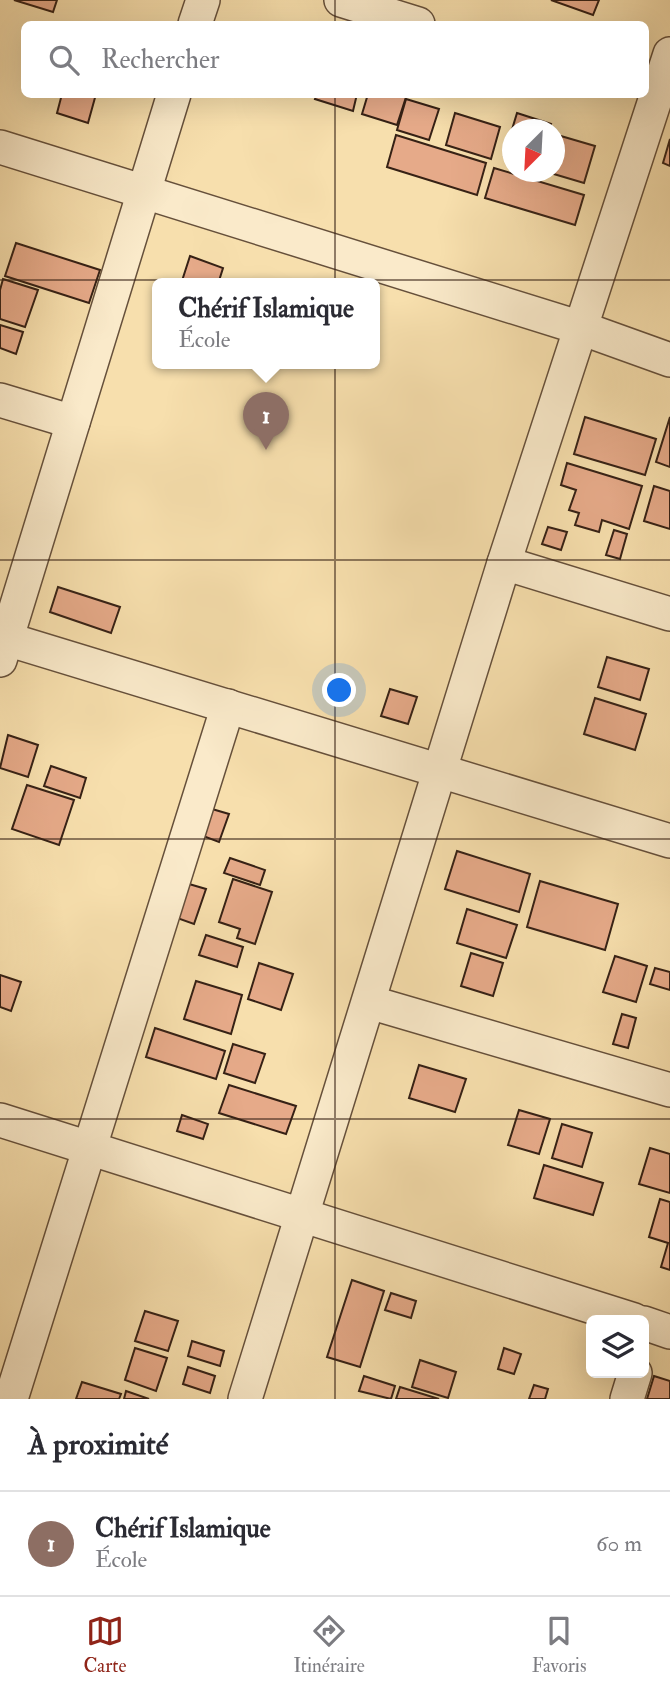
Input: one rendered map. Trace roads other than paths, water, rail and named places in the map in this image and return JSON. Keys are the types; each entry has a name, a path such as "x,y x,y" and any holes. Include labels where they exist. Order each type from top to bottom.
{"street":[{"path":"196,21 203,0"},
{"path":"341,0 408,21"},
{"path":"245,1399 504,563 670,54"},
{"path":"173,98 2,645 228,706 670,841"},
{"path":"0,147 581,328 670,359"},
{"path":"0,400 73,422"},
{"path":"504,563 670,614"},
{"path":"11,1399 228,706"},
{"path":"369,1002 670,1090"},
{"path":"0,1120 605,1315"},
{"path":"627,1399 633,1378"}],"place":[{"name":"Chérif Islamique","path":"266,450"}]}
